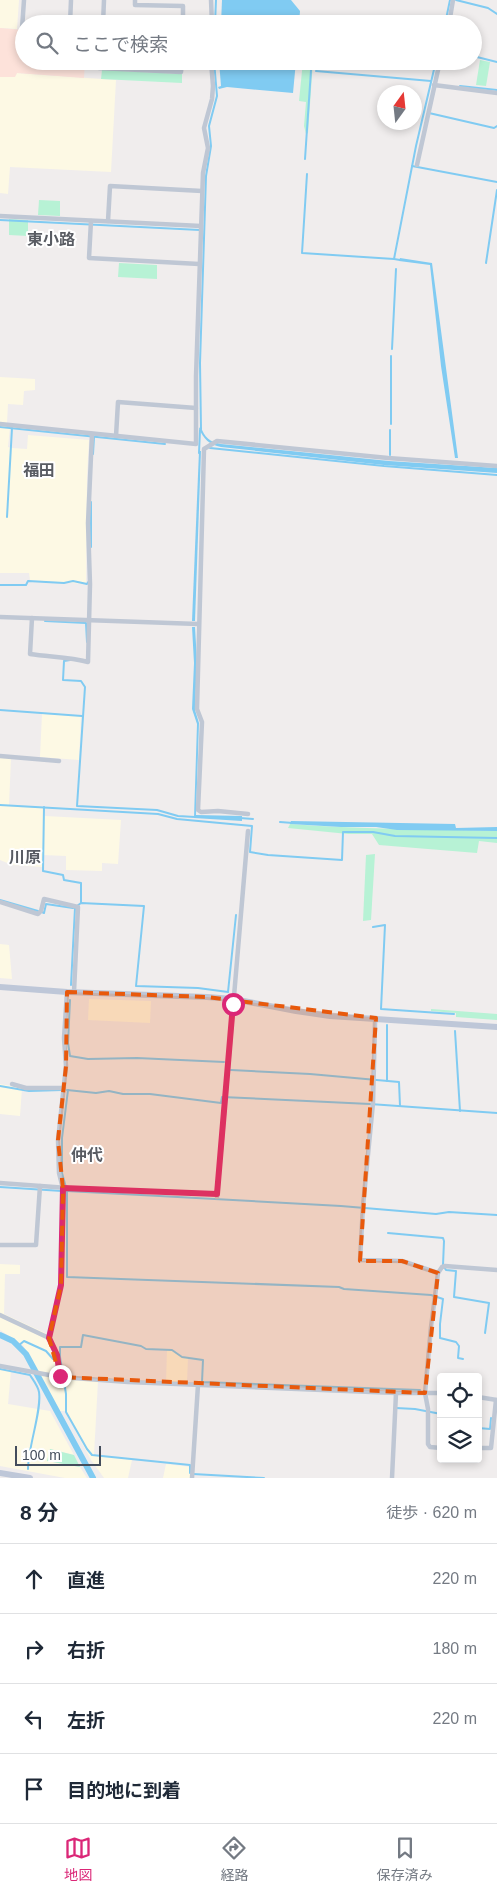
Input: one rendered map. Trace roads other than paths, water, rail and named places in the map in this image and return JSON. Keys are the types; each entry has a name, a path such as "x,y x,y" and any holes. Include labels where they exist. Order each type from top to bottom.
{"street":[{"path":"23,15 24,0"},
{"path":"70,15 71,0"},
{"path":"103,15 104,0"},
{"path":"135,0 135,5 183,6 182,15"},
{"path":"211,0 212,15"},
{"path":"450,15 453,0"},
{"path":"140,70 181,72 181,70"},
{"path":"0,424 92,436 116,436 196,444 200,229 204,160 208,148 204,128 212,99 212,70"},
{"path":"416,165 438,70"},
{"path":"434,85 497,93"},
{"path":"108,221 110,186 202,191"},
{"path":"0,216 90,224 108,221 200,229"},
{"path":"90,224 89,258 199,264"},
{"path":"116,436 118,402 196,408"},
{"path":"32,620 30,654 77,658 88,662 90,657 88,620 89,476 92,436"},
{"path":"248,814 218,811 201,812 198,810 202,722 197,709 199,662 195,624 204,450 217,441 447,464 497,466"},
{"path":"0,616 32,620 195,624"},
{"path":"0,756 59,761"},
{"path":"0,1183 40,1188 217,1195 248,831"},
{"path":"0,902 40,912 44,900 76,906 70,992 64,1038 66,1066 58,1140 59,1173 64,1189 61,1285 49,1338 57,1355 63,1377"},
{"path":"0,987 70,992 207,997 296,1011 497,1027"},
{"path":"376,1018 374,1080 360,1260 402,1261 438,1273"},
{"path":"12,1084 26,1088 63,1090"},
{"path":"0,1245 36,1245 40,1188"},
{"path":"437,1448 430,1447 428,1444 428,1412 425,1393 438,1273 444,1266 497,1270"},
{"path":"0,1315 49,1338"},
{"path":"0,1366 63,1377 128,1382 437,1393"},
{"path":"192,1476 198,1385"},
{"path":"392,1478 396,1393"},
{"path":"482,1398 497,1400 491,1448"},
{"path":"482,1448 497,1449"},
{"path":"0,1473 30,1478"}],"water":[{"path":"222,0 291,0 300,11 300,15 221,15"},
{"path":"220,70 295,70 293,93 227,87 219,89 218,87 221,86"},
{"path":"400,258 432,263 458,458 455,458 441,366 430,265 399,261"},
{"path":"201,427 208,438 221,444 389,461 497,468 497,473 384,465 221,447 213,445 205,438 199,428"},
{"path":"199,451 201,451 195,621 192,621"},
{"path":"192,627 195,627 197,662 195,710 199,723 196,815 242,816 242,821 194,818 197,724 192,709 194,663"},
{"path":"291,821 455,824 456,828 497,827 497,831 397,830 376,827 290,824"}],"waterway":[{"path":"215,15 216,0"},
{"path":"447,15 450,0"},
{"path":"456,0 488,8 497,14"},
{"path":"482,58 497,62"},
{"path":"201,429 200,363 206,176 211,146 209,126 217,96 215,70"},
{"path":"305,159 311,70"},
{"path":"400,260 394,259 416,146 434,70"},
{"path":"316,71 431,81"},
{"path":"460,86 497,90"},
{"path":"429,113 494,128 497,126"},
{"path":"412,166 497,182"},
{"path":"307,174 302,253 394,259"},
{"path":"486,263 497,190"},
{"path":"0,220 200,230"},
{"path":"392,349 396,269"},
{"path":"391,356 391,424"},
{"path":"0,427 165,444"},
{"path":"7,517 12,428"},
{"path":"199,453 200,430"},
{"path":"390,430 390,455"},
{"path":"93,454 94,437"},
{"path":"210,448 384,466 497,475"},
{"path":"91,502 91,547"},
{"path":"0,585 26,585 28,581 64,583 73,581 87,584 89,581"},
{"path":"45,621 86,623 87,642"},
{"path":"70,660 64,661 63,680 81,681 85,687 77,806 157,810 178,816 195,817"},
{"path":"0,710 82,716"},
{"path":"0,805 158,814 177,819 252,826 250,852 342,860 343,832 373,832 395,836 497,838"},
{"path":"44,807 43,871 63,875 64,880 81,883 81,903"},
{"path":"240,818 253,819"},
{"path":"280,822 293,823"},
{"path":"0,900 38,911"},
{"path":"77,906 81,903 144,906 136,986 198,988 228,992 236,915"},
{"path":"42,912 44,913 46,904 73,908"},
{"path":"71,985 75,908"},
{"path":"373,927 385,925 381,1009 454,1014"},
{"path":"70,1000 68,1043 70,1056 88,1059 137,1058 224,1062"},
{"path":"387,1025 387,1081"},
{"path":"455,1031 460,1111"},
{"path":"231,1070 310,1074 399,1082 400,1106"},
{"path":"0,1086 29,1091 62,1090"},
{"path":"67,1090 96,1093 109,1091 123,1094 150,1094 221,1103 222,1097 370,1104 497,1113"},
{"path":"68,1090 62,1138 62,1173 67,1191 67,1277 339,1287 344,1289 431,1295 443,1299 440,1338 456,1342 459,1346 458,1358 463,1359"},
{"path":"0,1187 62,1191"},
{"path":"67,1191 341,1206 436,1214 449,1212 497,1215"},
{"path":"388,1233 443,1238 443,1265 446,1270 456,1271 454,1297 489,1303 485,1333"},
{"path":"0,1335 13,1341 26,1354 93,1478"},
{"path":"190,1473 190,1465 92,1455 66,1412 66,1394 60,1347 81,1347 83,1335 141,1346 146,1349 172,1350 182,1357 203,1360 202,1382 420,1390"},
{"path":"18,1346 24,1341 46,1351 53,1359"},
{"path":"0,1369 30,1375 37,1385 39,1409 28,1469"},
{"path":"396,1408 437,1413"},
{"path":"482,1428 490,1429 491,1418"},
{"path":"193,1474 264,1478"}],"district":[{"name":"東小路","path":"51,239"},
{"name":"福田","path":"39,470"},
{"name":"川原","path":"25,857"},
{"name":"仲代","path":"87,1155"}]}
